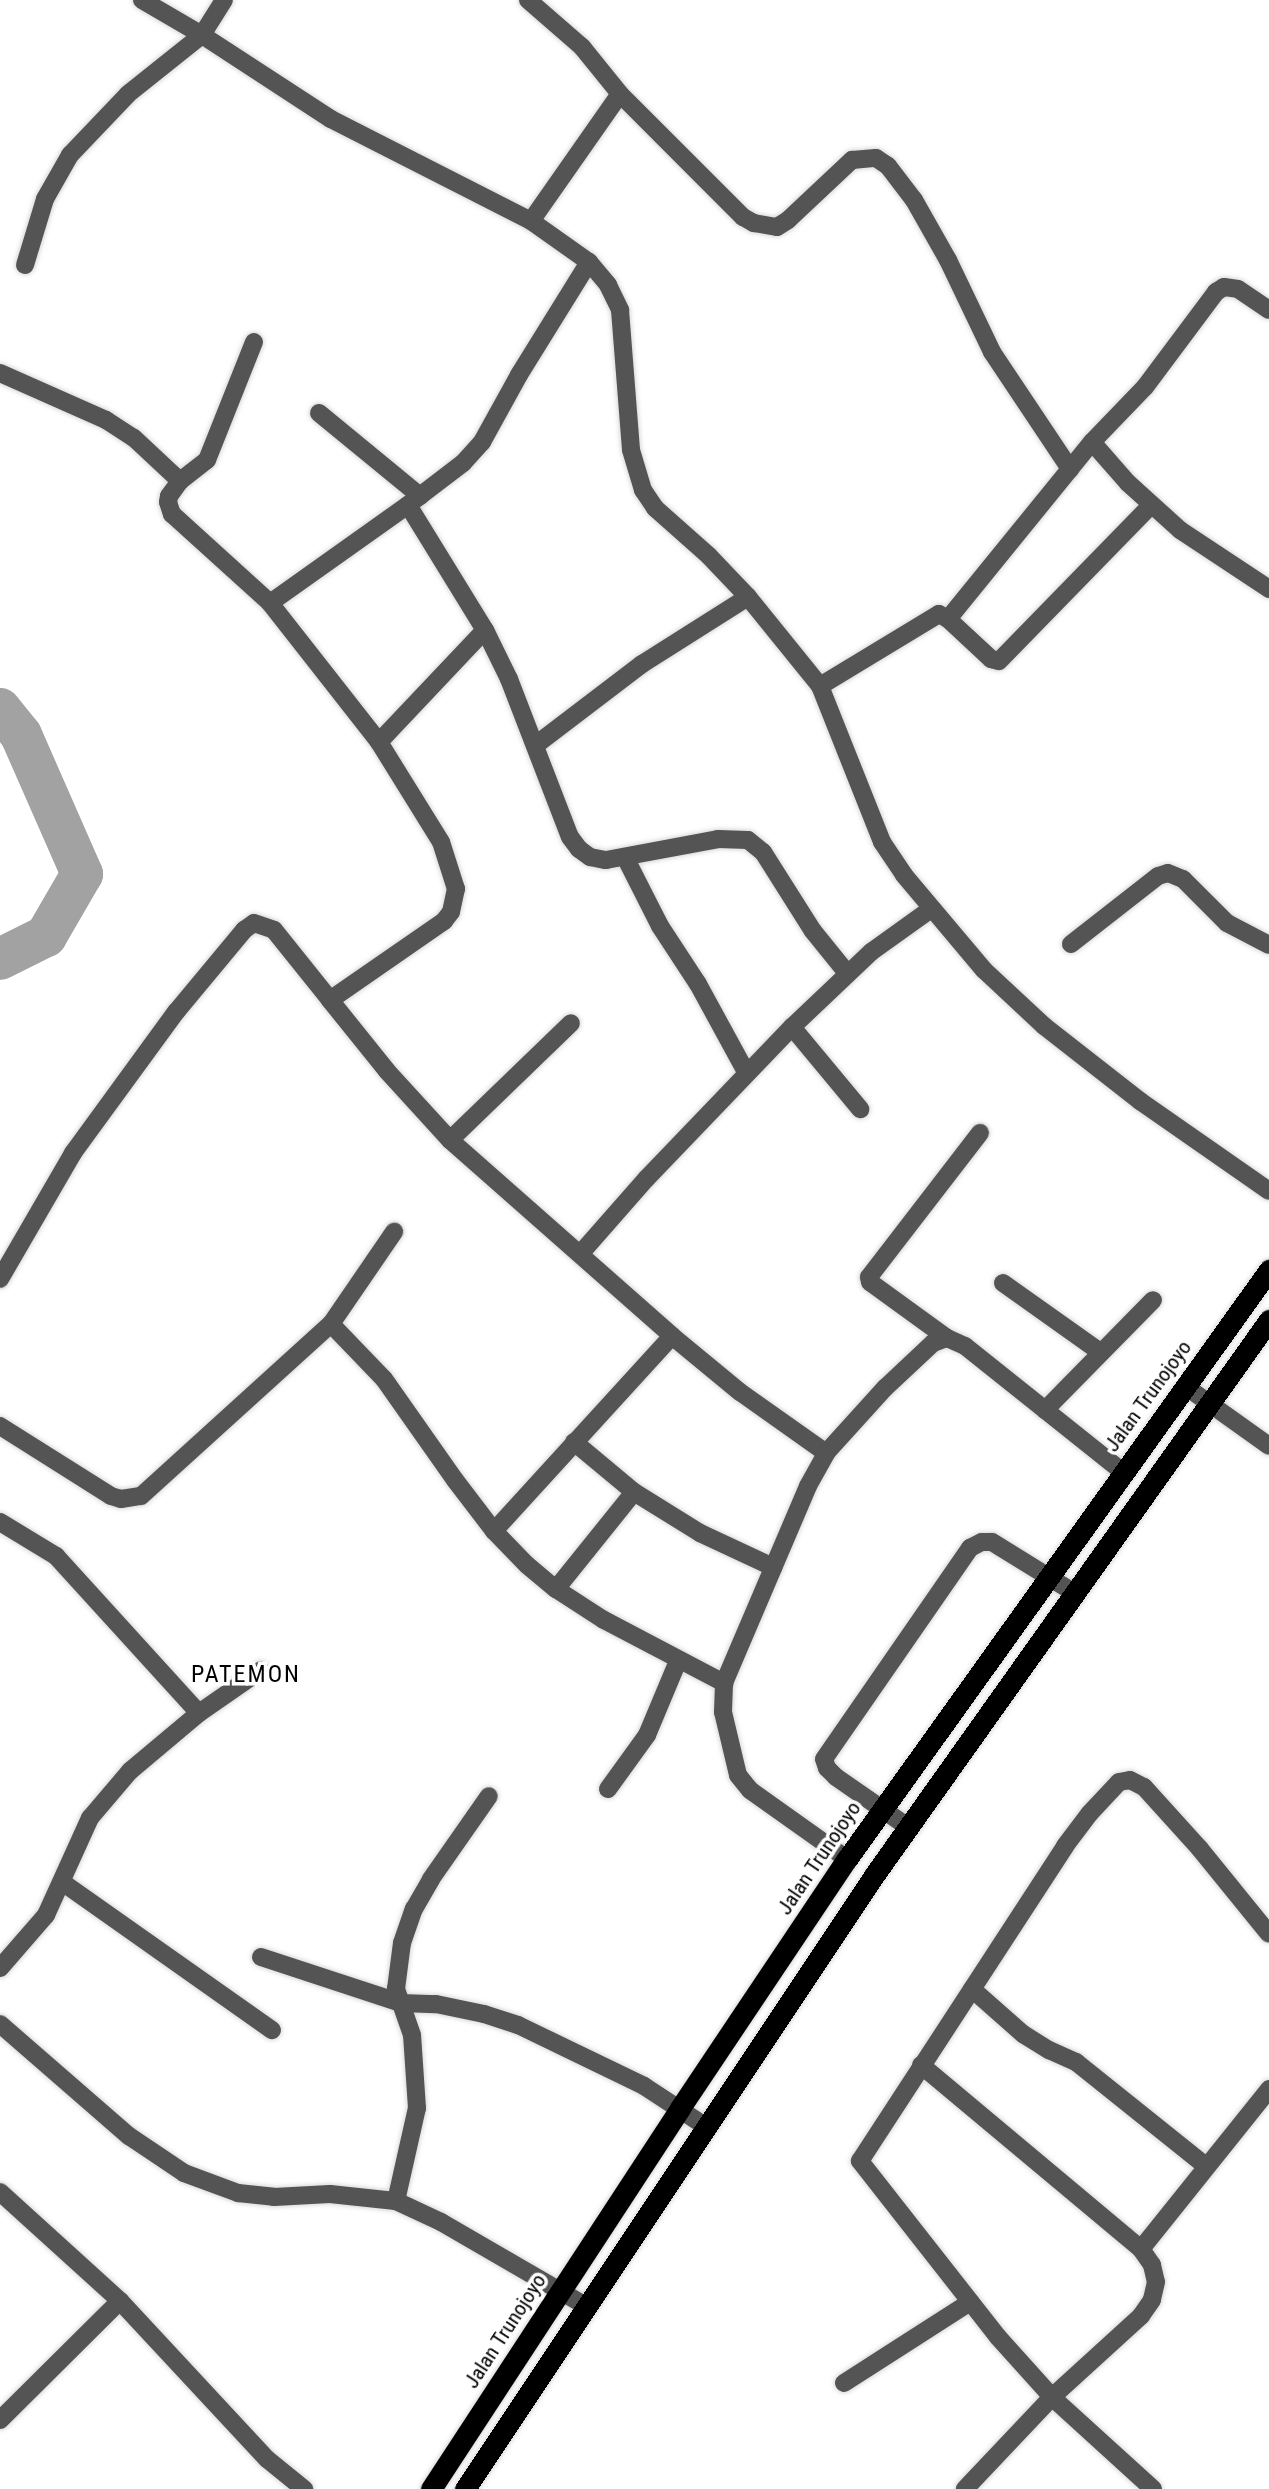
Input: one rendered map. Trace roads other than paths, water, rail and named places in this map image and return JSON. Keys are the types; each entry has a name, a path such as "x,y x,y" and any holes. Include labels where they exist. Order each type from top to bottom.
{"highway":[{"name":"Jalan Trunojoyo","path":"431,2489 559,2291 847,1859 1269,1270"},
{"path":"465,2489 705,2126 908,1827 1073,1591 1269,1320"}],"street":[{"path":"142,0 202,34 331,120 531,221 589,262 608,285 620,310 632,450 643,490 655,508 709,555 748,597 820,686 882,842 931,909 984,970 1085,1061 1269,1191"},
{"path":"25,265 45,199 70,155 128,94 202,34 224,0"},
{"path":"528,0 582,47 620,94 743,217 762,227 777,227 788,220 852,160 876,159 888,166 914,200 948,260 992,352 1070,469"},
{"path":"531,221 620,94"},
{"path":"270,603 463,463 482,442 519,375 589,262"},
{"path":"948,619 1092,442 1145,387 1221,288 1238,289 1269,310"},
{"path":"254,342 207,460 180,481 169,496 172,514 270,603 379,742 441,842 453,878 456,901 444,921 330,1000"},
{"path":"0,373 106,420 134,438 180,481"},
{"path":"319,413 414,500 485,630 537,744 570,837 579,849 598,860 718,839 743,839 753,843 763,852 814,931 847,973"},
{"path":"1092,442 1151,505 1180,530 1269,589"},
{"path":"820,686 939,614 948,619 991,659 999,661 1151,505"},
{"path":"537,744 642,664 748,597"},
{"path":"379,742 485,630"},
{"path":"625,857 660,926 698,984 747,1074"},
{"path":"1071,944 1158,876 1168,873 1183,879 1227,923 1269,945"},
{"path":"582,1253 647,1178 792,1027 871,952 931,909"},
{"path":"0,1279 73,1153 176,1012 244,930 260,923 274,930 387,1071 450,1140 582,1253 672,1336 740,1392 827,1453"},
{"path":"450,1140 571,1023"},
{"path":"792,1027 860,1109"},
{"path":"980,1133 869,1277 870,1282 947,1338 965,1346 1123,1472"},
{"path":"0,1426 40,1449 94,1487 121,1499 141,1496 331,1324 394,1232"},
{"path":"1003,1283 1100,1352"},
{"path":"1045,1410 1153,1300"},
{"path":"331,1324 384,1379 494,1531 556,1589 678,1661 724,1683"},
{"path":"494,1531 672,1336"},
{"path":"847,1859 750,1790 738,1775 723,1712 724,1683 808,1486 827,1453 885,1388 933,1343 947,1338"},
{"path":"1185,1386 1269,1446"},
{"path":"575,1441 634,1492 700,1533 773,1567"},
{"path":"556,1589 634,1492"},
{"path":"0,1522 56,1556 199,1713"},
{"path":"908,1827 836,1777 827,1768 824,1759 970,1548 982,1542 992,1542 1073,1591"},
{"path":"608,1789 647,1735 678,1661"},
{"path":"0,1968 39,1926 90,1818 144,1758 199,1713 261,1670"},
{"path":"1153,2489 1052,2397 970,2302 860,2163 920,2065 1065,1846 1112,1787 1125,1780 1144,1787 1200,1849 1269,1934"},
{"path":"396,2201 417,2108 412,2035 401,2003 396,1975 414,1909 431,1879 489,1796"},
{"path":"62,1882 272,2030"},
{"path":"261,1957 401,2003 436,2004 519,2025 581,2053 680,2108 705,2126"},
{"path":"972,1989 1023,2034 1076,2062 1206,2166"},
{"path":"0,2024 129,2136 184,2173 238,2193 274,2197 330,2194 396,2201 440,2222 586,2306"},
{"path":"920,2065 1141,2249 1155,2274 1156,2290 1148,2307 1052,2397 965,2489"},
{"path":"1141,2249 1269,2089"},
{"path":"0,2192 120,2301 267,2459 304,2489"},
{"path":"0,2420 120,2301"},
{"path":"844,2383 970,2302"}],"waterway":[{"path":"0,709 21,735 82,874 46,936 0,959"}],"district":[{"name":"PATEMON","path":"246,1675"}]}
